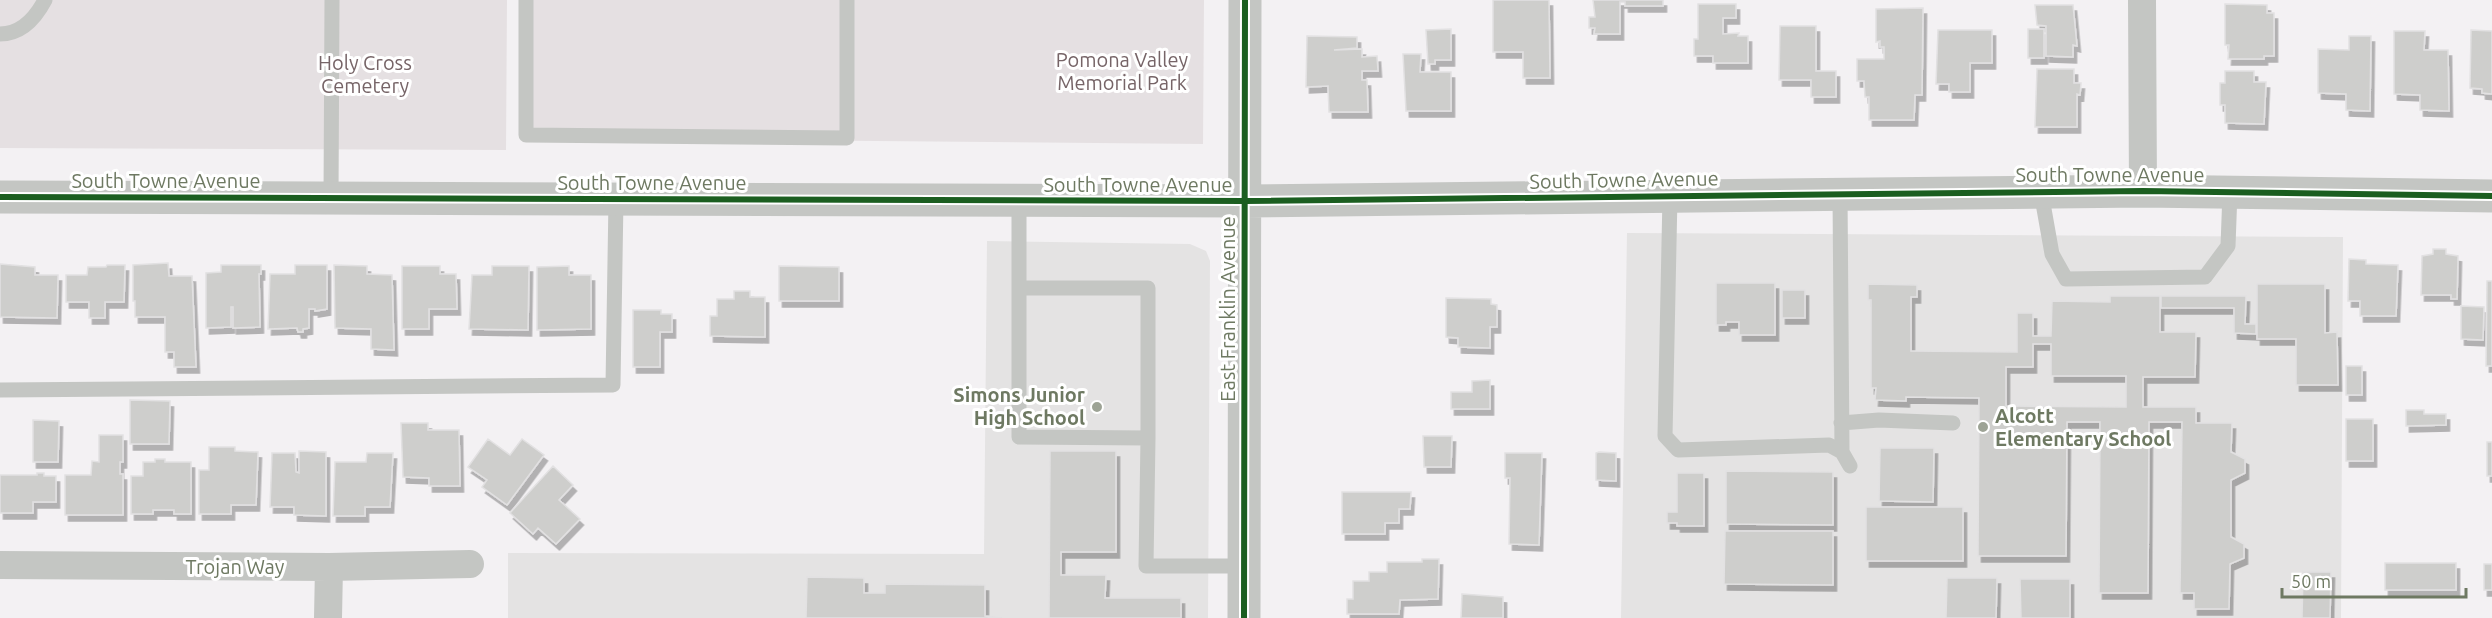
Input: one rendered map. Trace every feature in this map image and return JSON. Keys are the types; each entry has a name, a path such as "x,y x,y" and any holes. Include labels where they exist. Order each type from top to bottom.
{"street":[{"name":"East Franklin Avenue","path":"1244,618 1245,0"},
{"path":"2142,0 2143,191"},
{"name":"South Towne Avenue","path":"0,197 1245,201 2143,191 2492,196"},
{"name":"Trojan Way","path":"0,565 329,567 470,564"},
{"path":"328,618 329,567"}],"lane":[{"path":"0,34 6,34 27,25 39,12 45,0"},
{"path":"331,198 332,0"},
{"path":"526,0 526,135 847,138 848,0"},
{"path":"2041,192 2052,254 2066,279 2122,280 2205,277 2229,246 2230,192"},
{"path":"1840,194 1842,452 1850,466"},
{"path":"1670,196 1665,436 1678,450 1829,445 1842,452"},
{"path":"0,390 613,385 616,200"},
{"path":"1018,201 1019,437 1148,438"},
{"path":"1020,288 1148,288 1146,566 1244,566"},
{"path":"1841,423 1879,420 1953,423"}],"shaded area":[{"name":"Alcott Elementary School","path":"1627,233 2343,237 2341,618 1621,618"},
{"name":"Simons Junior High School","path":"987,241 1190,244 1206,251 1210,261 1208,618 508,618 508,553 984,554"}],"green space":[{"name":"Holy Cross Cemetery","path":"0,0 507,0 506,150 0,148"},
{"name":"Pomona Valley Memorial Park","path":"522,0 1204,0 1203,144 522,138"}],"building":[{"path":"1493,0 1549,0 1550,78 1523,78 1523,52 1493,52"},
{"path":"1593,0 1663,0 1663,6 1625,6 1625,2 1620,2 1620,34 1594,34 1595,28 1589,28 1589,17 1595,17"},
{"path":"1698,4 1736,4 1736,18 1723,18 1723,34 1739,33 1738,36 1748,36 1748,63 1713,63 1713,56 1694,56 1694,39 1698,39"},
{"path":"2225,4 2267,5 2267,13 2274,13 2274,56 2264,56 2264,59 2228,59 2229,45 2225,45"},
{"path":"2035,5 2073,5 2077,46 2073,45 2073,57 2046,56 2046,26 2037,25"},
{"path":"1923,8 1922,95 1915,95 1914,120 1869,120 1869,97 1865,97 1864,81 1857,81 1857,59 1884,59 1884,47 1880,47 1880,41 1876,42 1876,9"},
{"path":"1780,26 1816,26 1816,71 1836,71 1836,97 1811,97 1811,80 1779,80"},
{"path":"1451,29 1451,60 1435,60 1435,64 1428,64 1426,30"},
{"path":"2028,29 2044,29 2044,58 2028,58"},
{"path":"1938,30 1992,30 1992,63 1970,63 1970,92 1949,92 1949,84 1936,84"},
{"path":"2471,30 2492,31 2492,94 2482,93 2482,89 2470,88"},
{"path":"2394,31 2425,31 2424,50 2448,50 2449,111 2420,110 2420,95 2394,94"},
{"path":"1307,36 1357,37 1357,48 1334,50 1362,49 1362,57 1377,56 1378,71 1362,71 1362,80 1367,80 1368,112 1329,112 1328,86 1306,87"},
{"path":"2349,36 2371,36 2370,111 2346,110 2346,94 2318,93 2318,49 2349,50"},
{"path":"1403,54 1421,54 1420,72 1451,72 1451,111 1406,111"},
{"path":"2037,69 2074,69 2074,83 2081,83 2080,95 2077,94 2077,127 2035,127"},
{"path":"2225,71 2254,71 2254,82 2266,82 2264,124 2225,123 2225,105 2220,105 2220,83 2225,83"},
{"path":"2433,249 2446,249 2446,254 2458,256 2457,299 2451,299 2451,295 2421,295 2422,256 2433,254"},
{"path":"2349,259 2366,260 2366,264 2398,265 2396,316 2360,316 2360,301 2348,301"},
{"path":"168,263 169,276 192,276 196,367 174,367 174,352 165,352 165,317 135,317 133,265"},
{"path":"0,264 35,267 35,275 58,275 57,318 0,317"},
{"path":"107,265 125,265 124,302 105,302 105,318 89,318 89,302 66,302 66,275 87,275 88,267 106,267"},
{"path":"221,265 261,265 261,274 259,274 260,327 233,328 233,307 231,307 231,327 206,328 206,273 221,272"},
{"path":"295,265 327,265 327,309 315,311 315,309 309,309 309,328 303,329 303,332 298,332 297,328 268,329 270,274 295,274"},
{"path":"334,265 367,266 367,274 392,275 394,350 371,349 371,329 335,328"},
{"path":"402,266 440,266 440,274 456,274 457,309 429,309 429,329 402,329"},
{"path":"492,266 529,266 528,330 469,329 472,275 492,275"},
{"path":"569,266 569,275 591,275 591,329 537,330 537,267"},
{"path":"779,266 839,267 839,301 779,301"},
{"path":"2487,281 2492,281 2492,366 2486,366"},
{"path":"1716,283 1775,283 1775,335 1739,335 1739,322 1716,325"},
{"path":"1868,284 1917,285 1917,297 1911,297 1911,351 2017,352 2017,313 2033,313 2033,336 2051,336 2052,301 2110,302 2110,296 2160,296 2160,332 2196,332 2195,377 2143,377 2143,407 2196,407 2196,423 2232,423 2231,452 2245,459 2245,473 2231,480 2231,537 2244,544 2244,558 2230,564 2229,609 2194,609 2194,593 2180,593 2182,422 2149,422 2148,593 2099,593 2100,422 2067,422 2066,556 1978,556 1979,398 1906,397 1906,401 1875,400 1876,388 1871,388 1871,300 1868,300","holes":["2033,344 2051,344 2051,376 2126,376 2126,407 2006,406 2006,367 2033,367"]},
{"path":"2257,284 2325,284 2325,333 2337,332 2338,385 2296,385 2296,339 2257,339"},
{"path":"1782,290 1805,290 1805,318 1782,318"},
{"path":"734,291 750,291 750,297 765,297 765,337 710,336 710,316 717,316 717,299 734,299"},
{"path":"2161,296 2246,296 2245,324 2256,324 2256,334 2234,333 2234,308 2161,308"},
{"path":"1446,298 1491,299 1491,304 1497,305 1497,327 1490,327 1490,348 1458,347 1458,338 1446,337"},
{"path":"2461,306 2484,307 2483,340 2461,339"},
{"path":"633,310 661,310 661,314 672,314 672,332 660,332 660,367 633,367"},
{"path":"2346,366 2362,366 2362,395 2346,395"},
{"path":"1490,380 1490,409 1451,409 1451,392 1472,392 1472,381"},
{"path":"130,400 170,401 169,444 130,444"},
{"path":"2406,410 2424,410 2424,414 2446,414 2446,425 2406,426"},
{"path":"2346,419 2373,419 2373,461 2346,461"},
{"path":"33,420 59,421 58,462 33,462"},
{"path":"401,423 428,423 428,430 459,430 460,486 429,486 429,478 403,477"},
{"path":"99,435 123,435 123,462 120,462 120,474 123,474 123,515 65,515 65,475 91,475 92,461 99,462"},
{"path":"1423,436 1452,436 1451,467 1424,467"},
{"path":"488,439 510,455 522,439 544,455 507,505 482,487 487,480 468,467"},
{"path":"2487,442 2492,442 2492,476 2487,476"},
{"path":"209,447 235,447 235,451 258,452 256,505 231,505 231,514 199,514 199,470 209,470"},
{"path":"1880,448 1934,448 1933,502 1879,501"},
{"path":"299,451 326,452 326,516 294,515 294,507 270,507 272,453 295,453 296,472 299,473"},
{"path":"1050,451 1116,451 1116,552 1061,552 1061,575 1106,575 1105,598 1181,598 1181,618 1049,618"},
{"path":"367,453 393,453 390,507 365,507 365,516 333,516 335,462 366,462"},
{"path":"1505,453 1542,453 1539,545 1509,544 1510,478 1505,478"},
{"path":"1596,453 1616,453 1616,481 1596,480"},
{"path":"155,459 165,459 165,462 191,462 191,514 174,514 174,510 153,510 153,514 131,514 131,476 143,476 143,462 155,462"},
{"path":"553,466 573,485 559,500 580,519 556,544 538,528 533,534 510,513"},
{"path":"1726,471 1833,472 1833,525 1726,524"},
{"path":"37,473 44,473 44,476 56,476 56,502 33,502 33,513 0,513 0,475 37,475"},
{"path":"1677,473 1704,473 1704,526 1677,526 1677,523 1667,523 1667,512 1677,512"},
{"path":"1342,492 1411,492 1410,509 1399,509 1399,523 1385,523 1385,534 1342,534"},
{"path":"1866,507 1963,507 1963,561 1866,561"},
{"path":"1725,531 1833,531 1833,585 1724,584"},
{"path":"1422,559 1439,559 1438,599 1400,600 1399,614 1347,614 1347,599 1353,599 1353,581 1369,581 1369,572 1387,572 1387,562 1422,562"},
{"path":"2385,563 2456,563 2456,590 2385,590"},
{"path":"2484,564 2492,564 2492,590 2484,590"},
{"path":"2303,572 2331,572 2330,618 2302,618"},
{"path":"807,577 864,578 864,593 885,593 885,584 985,585 985,616 1002,618 806,618"},
{"path":"1947,578 1997,578 1996,618 1946,618"},
{"path":"2020,579 2070,579 2070,618 2021,618"},
{"path":"1462,594 1503,597 1503,618 1461,618"}],"cycle path":[{"path":"1244,618 1245,0"},
{"path":"0,197 1245,201 2143,191 2492,196"}],"place":[{"name":"Simons Junior High School","path":"1097,407"},
{"name":"Alcott Elementary School","path":"1983,427"}]}
